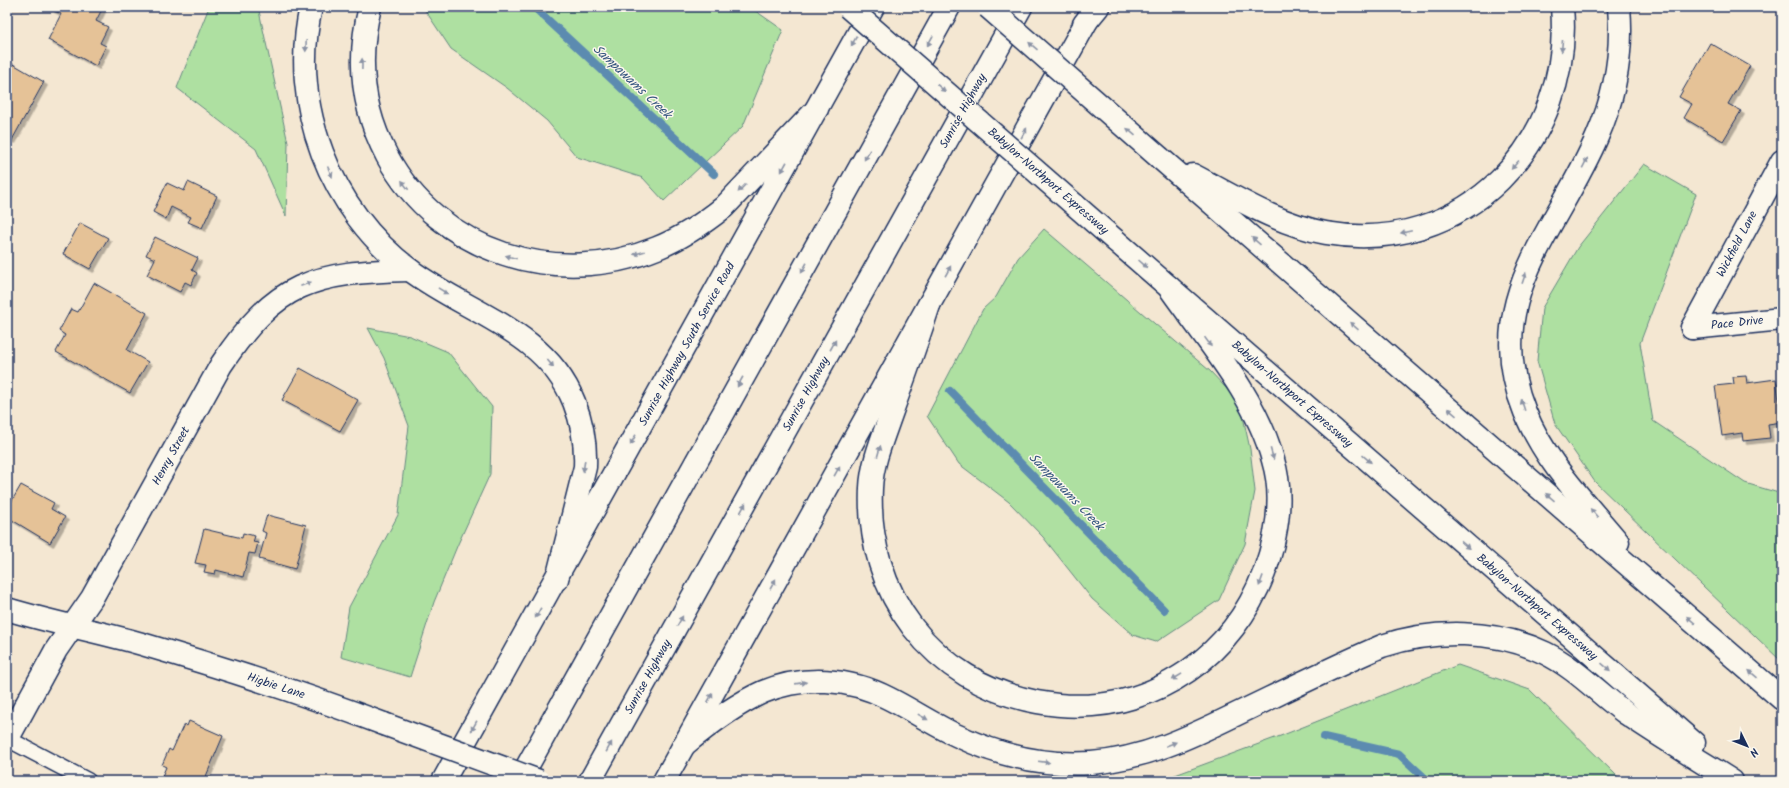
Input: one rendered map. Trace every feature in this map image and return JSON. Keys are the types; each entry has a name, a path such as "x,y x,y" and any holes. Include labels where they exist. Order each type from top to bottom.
{"main road":[{"path":"310,7 306,44 307,96 312,121 328,168 338,188 362,224 387,250 410,270 525,339 552,364 571,395 578,413 584,438 586,450 585,466 557,579 444,781"},
{"path":"370,7 363,46 362,70 365,94 370,118 379,141 391,164 405,185 424,206 442,222 463,236 485,247 526,261 554,264 606,262 656,248 675,240 708,220 724,207 817,109 873,7"},
{"name":"Babylon-Northport Expressway","path":"848,7 1737,781"},
{"path":"519,781 949,7"},
{"path":"988,7 1782,699"},
{"name":"Sunrise Highway","path":"590,781 1021,7"},
{"path":"664,781 1089,16 1098,7"},
{"path":"1160,158 1273,216 1325,233 1351,236 1378,236 1407,233 1433,223 1478,199 1502,178 1520,158 1536,133 1549,106 1558,78 1562,48 1562,7"},
{"path":"1619,7 1620,49 1616,81 1608,110 1584,165 1539,243 1528,268 1514,314 1512,363 1517,388 1525,412 1549,456 1562,474 1664,596"},
{"name":"Sunrise Highway South Service Road","path":"557,579 817,109"},
{"name":"Wickfield Lane","path":"1692,328 1782,161"},
{"name":"Henry Street","path":"7,740 56,650 92,598 221,365 242,334 272,303 285,294 303,285 326,277 368,271 410,270"},
{"path":"929,305 881,445 871,486 874,526 878,551 885,575 894,596 914,630 953,668 975,681 997,691 1022,699 1074,707 1128,700 1151,692 1175,679 1198,663 1219,645 1248,606 1258,588 1273,540 1278,513 1278,489 1275,463 1268,442 1248,400 1169,287"},
{"name":"Pace Drive","path":"1692,328 1782,319"},
{"name":"Higbie Lane","path":"7,609 74,626 212,665 329,704 539,781"},
{"path":"684,744 727,712 763,692 782,686 819,681 856,685 873,691 887,697 957,736 996,752 1018,758 1062,764 1113,761 1137,756 1182,740 1382,646 1401,640 1460,634 1504,640 1545,653 1587,680 1626,713 1732,781"}],"lane":[{"path":"7,740 88,781"}],"green space":[{"path":"209,7 260,7 259,11 288,143 286,216 256,149 177,88"},
{"path":"423,7 750,7 783,30 743,126 664,201 643,178 577,157 547,121 507,88 451,49"},
{"path":"1644,164 1696,194 1640,343 1653,421 1745,483 1782,494 1782,662 1595,482 1555,424 1537,361 1542,308 1578,247"},
{"path":"1044,229 1210,371 1240,403 1250,449 1255,491 1245,544 1219,600 1156,642 1133,635 1092,599 1043,537 1009,502 959,464 927,416 983,309 996,297 1018,258"},
{"path":"368,328 410,336 448,352 492,407 490,474 458,544 434,602 410,677 341,657 349,607 398,515 409,426 384,358"},
{"path":"1458,665 1530,690 1619,778 1616,781 1159,781 1283,735"}],"building":[{"path":"53,7 103,7 96,21 108,27 100,43 106,46 96,66 48,40 61,14 51,9"},
{"path":"1710,43 1750,66 1728,104 1741,111 1723,141 1684,118 1692,104 1679,97"},
{"path":"13,64 44,82 12,140 7,137 7,75"},
{"path":"188,182 217,196 202,228 188,222 191,217 171,207 166,219 153,212 167,183 184,191"},
{"path":"80,223 108,238 90,269 63,254"},
{"path":"155,237 198,258 192,270 197,273 191,285 185,282 180,292 147,275 155,259 146,255"},
{"path":"94,283 147,313 127,350 148,362 130,393 56,352 65,335 59,331 71,309 78,312"},
{"path":"300,368 358,400 340,431 282,400"},
{"path":"1746,376 1747,383 1776,379 1782,422 1768,424 1770,438 1743,441 1742,433 1722,436 1715,386 1734,384 1733,377"},
{"path":"21,485 54,503 51,509 65,517 50,543 7,517 7,509"},
{"path":"267,515 306,525 295,569 259,559 266,533 262,531"},
{"path":"204,529 242,538 243,533 255,536 253,542 258,543 255,554 249,553 243,577 216,570 215,574 204,572 206,565 195,563"},
{"path":"189,721 223,736 204,781 160,781 166,767 162,765 169,749 172,751 184,724 187,726"}],"waterway":[{"name":"Sampawams Creek","path":"534,7 714,174"},
{"name":"Sampawams Creek","path":"950,391 1164,610"},
{"name":"Sampawams Creek","path":"1324,737 1399,754 1428,781"}]}
